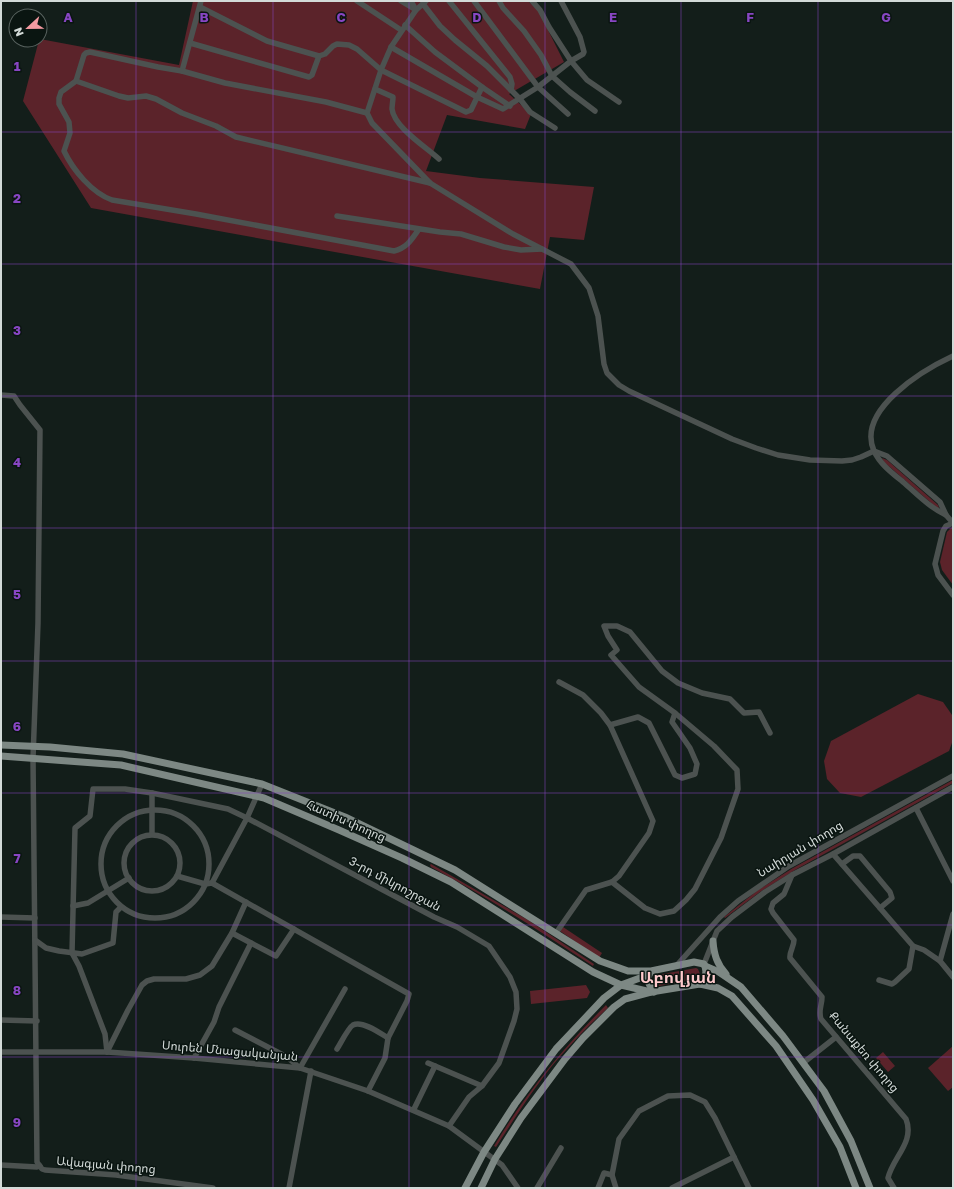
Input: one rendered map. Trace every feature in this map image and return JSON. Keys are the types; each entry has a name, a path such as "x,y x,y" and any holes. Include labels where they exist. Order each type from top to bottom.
{"main road":[{"name":"Հատիս փողոց","path":"1,745 33,746 123,754 262,784 345,817 455,870 600,961 628,970 650,973"},
{"name":"Հատիս փողոց","path":"1,756 121,765 257,796 402,858 450,882 593,972 621,985 653,992"},
{"path":"713,941 715,957 720,968 747,994 783,1036 824,1092 848,1135 870,1188"},
{"path":"466,1188 484,1152 515,1104 556,1049 604,998 621,985 650,973 694,962 704,965 734,981"},
{"path":"700,984 706,975 704,965"},
{"path":"650,973 648,981 653,992"},
{"path":"481,1188 495,1159 520,1118 565,1059 583,1038 614,1007 625,1000 653,992 700,984 718,988 732,996 776,1046 814,1100 840,1147 856,1188"}],"street":[{"path":"357,1 403,28 510,106"},
{"path":"401,1 416,10"},
{"path":"411,1 416,10"},
{"path":"449,1 510,77 512,84 511,90"},
{"path":"474,1 538,87 568,114"},
{"path":"499,1 503,8 524,31 541,55 552,76 595,111"},
{"path":"532,1 540,10 571,61 588,80 619,102"},
{"path":"391,47 477,98 503,109 538,87 571,61 584,54 577,32 561,1"},
{"path":"555,128 530,112 520,99 487,66 440,26 425,3 416,10 391,47 381,70 367,113 372,123 430,183 513,234 571,264 589,288 598,316 604,364 608,373 612,379 629,391 732,438 778,455 810,460 842,461 861,458 874,451 887,456 940,502 946,515 952,523 943,531 935,564 938,575 953,594"},
{"path":"182,71 200,4 268,41 319,56 337,44 349,45 357,49 381,70 466,112 471,110 482,87"},
{"path":"190,43 309,77 312,75 319,56"},
{"path":"367,113 326,102 225,83 182,71 86,53 84,55 76,81 62,92 59,98 59,104 69,122 70,133 64,151 70,164 102,197 394,251 402,249 406,246 419,229"},
{"path":"76,81 119,96 128,98 146,96 156,99 182,113 216,126 236,137 430,183"},
{"path":"375,89 393,97 392,109 395,118 403,128 439,158"},
{"path":"337,216 461,234 521,250 542,249"},
{"path":"946,515 934,510 882,464 874,451 871,436 875,422 883,407 893,396 905,385 953,356"},
{"name":"Ավագյան փողոց","path":"1,395 14,396 40,430 38,623 33,746 37,1021 36,1159 40,1166 45,1170 116,1175 213,1188"},
{"path":"612,882 645,908 660,914 674,911 695,889 721,838 738,789 737,770 714,746 675,713 639,687 611,655 617,650 608,636 604,626 617,626 630,632 662,671 678,683 702,693 730,699 744,713 759,712 770,733"},
{"path":"556,933 586,890 612,882 619,876 650,833 653,821 610,725 601,713 583,695 559,682"},
{"path":"610,725 638,717 649,723 675,775 682,778 695,774 697,764 690,748 672,722 675,713"},
{"name":"Նաիրյան փողոց","path":"677,966 720,916 738,901 789,866 953,776"},
{"path":"212,883 247,818 262,784"},
{"name":"Նաիրյան փողոց","path":"704,965 717,931 726,922 765,892 792,875 833,854 953,787"},
{"name":"3-րդ միկրոշրջան","path":"73,906 75,828 90,816 93,789 125,789 152,793 228,809 434,918 457,927 489,946 514,985 517,1009 499,1063 482,1086 469,1097 449,1126"},
{"path":"152,793 152,834"},
{"path":"916,808 953,880"},
{"path":"153,809 167,810 179,816 190,822 200,832 206,845 209,858 205,884 201,893 194,900 178,913 167,917 156,920 143,918 121,907 108,891 102,870 104,844 108,834 115,825 139,812 153,809"},
{"path":"152,834 168,839 178,851 181,858 181,865 177,876 167,887 158,891 152,892 140,889 129,878 125,868 124,861 127,850 135,840 146,835 152,834"},
{"path":"833,854 913,946 924,950 940,960 953,977"},
{"path":"842,864 854,856 860,856 890,892 892,898 880,908"},
{"name":"Քանաքեռ փողոց","path":"792,875 784,894 773,903 771,909 772,913 794,940 794,946 790,954 790,958 822,997 819,1010 821,1020 906,1119 908,1136 890,1170 888,1178 894,1188"},
{"path":"177,876 205,884 212,883 409,994 407,1001 388,1038 385,1058 368,1091"},
{"path":"107,1052 105,1034 79,966 72,953 73,906 88,903 129,878"},
{"path":"107,1052 142,985 154,979 186,979 200,975 212,966 232,932 246,902"},
{"path":"35,940 46,948 82,954 113,943 116,912 121,907"},
{"path":"940,960 953,914"},
{"path":"1,917 35,918"},
{"path":"232,932 276,956 294,928"},
{"path":"194,1058 214,1022 219,1007 251,943"},
{"path":"879,980 892,984 909,969 913,946"},
{"path":"235,1030 287,1057 300,1068 344,989"},
{"path":"1,1020 37,1021"},
{"path":"337,1049 350,1027 354,1024 372,1028 388,1038"},
{"path":"804,1063 836,1037"},
{"name":"Սուրեն Մնացականյան","path":"1,1052 107,1052 194,1058 300,1068 368,1091 414,1109 449,1126 502,1165 518,1188"},
{"path":"428,1063 482,1086"},
{"path":"414,1109 435,1066"},
{"path":"289,1188 311,1071"},
{"path":"616,1188 612,1175 619,1139 639,1111 668,1096 690,1095 705,1102 716,1118 749,1188"},
{"path":"538,1188 561,1148"},
{"path":"672,1188 734,1157"},
{"path":"1,1165 40,1166"},
{"path":"598,1188 604,1173 612,1175"}],"shaded area":[{"path":"193,1 528,1 538,10 564,62 509,94 531,114 525,129 447,115 426,171 480,178 594,187 584,240 550,237 540,289 91,208 23,101 37,48 48,48 48,40 179,65"},
{"path":"882,458 887,460 938,505 939,508 937,508 884,462"},
{"path":"953,526 953,585 942,570 940,562 947,532"},
{"path":"918,694 943,702 952,715 953,740 949,751 861,797 840,793 827,779 824,761 831,741"},
{"path":"953,780 953,783 795,870 760,892 725,918 724,917 758,890 793,868"},
{"path":"431,864 528,920 594,964 593,966 513,915 431,867"},
{"path":"563,927 602,953 599,958 560,931"},
{"path":"696,968 700,974 697,979 659,986 654,982 657,975"},
{"path":"586,985 590,992 587,998 531,1004 530,991"},
{"path":"606,1005 608,1008 575,1040 540,1081 496,1147 494,1146 519,1108 546,1072 574,1038"},
{"path":"953,1046 953,1087 948,1091 928,1068"},
{"path":"883,1052 895,1066 888,1072 876,1058"}],"district":[{"name":"Աբովյան","path":"678,977"}]}
